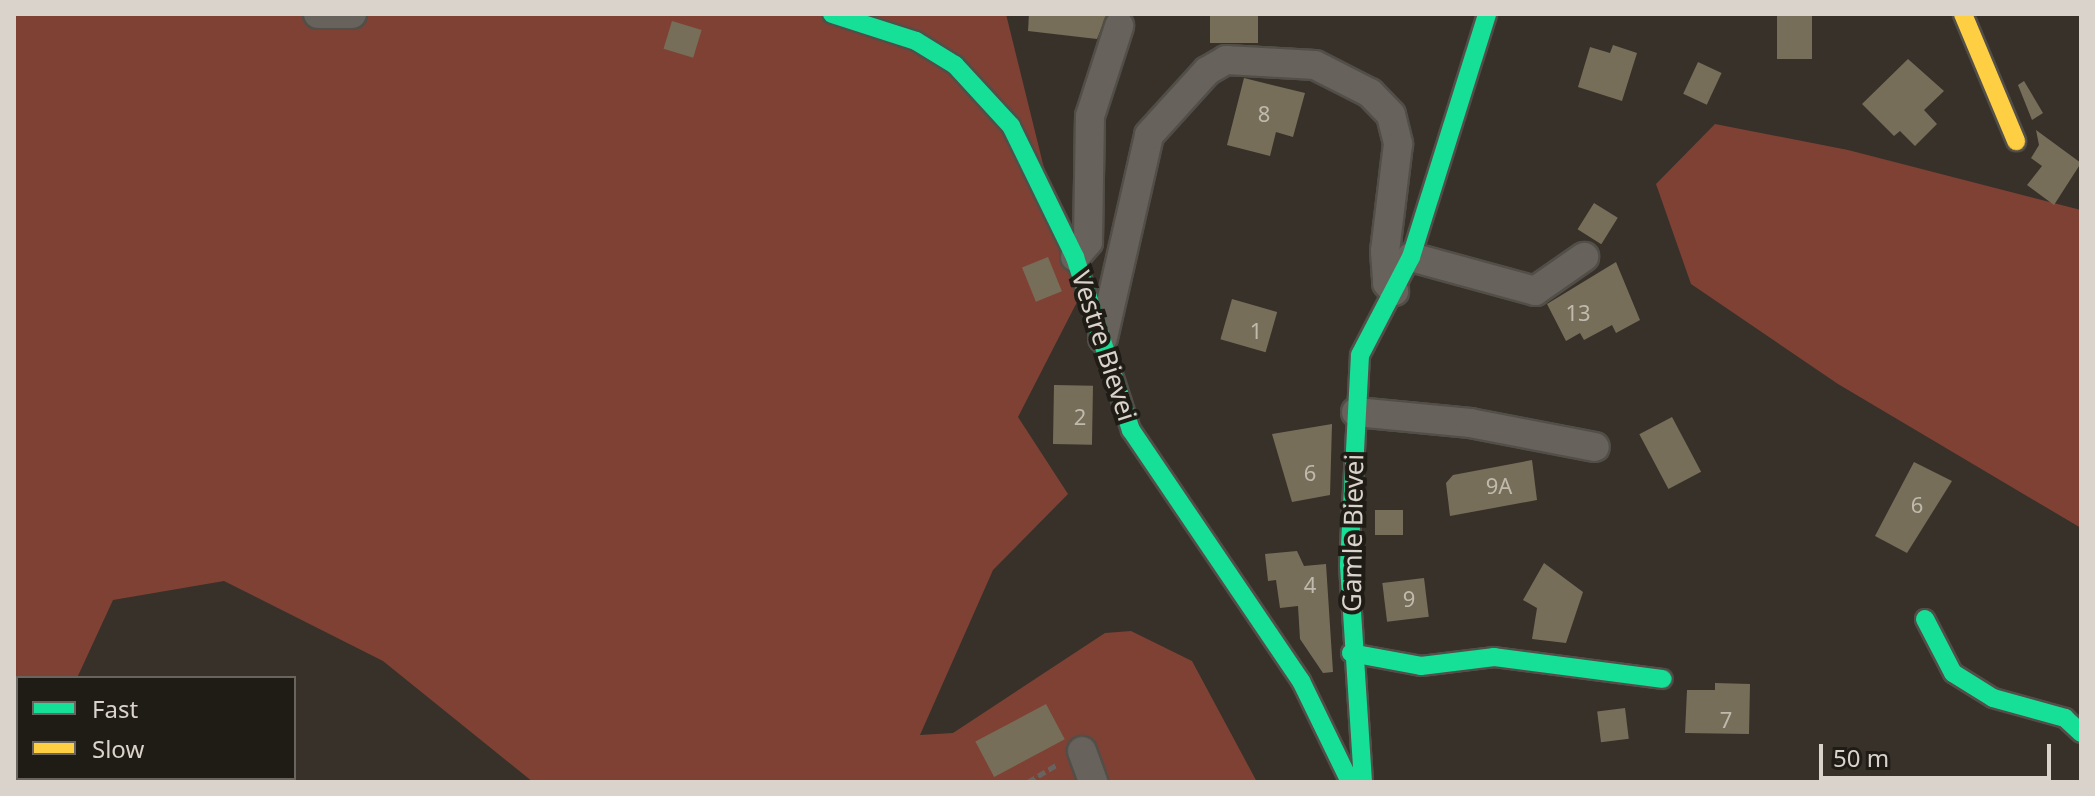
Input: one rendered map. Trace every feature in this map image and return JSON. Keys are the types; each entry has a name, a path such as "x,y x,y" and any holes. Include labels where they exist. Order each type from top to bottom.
{"street":[{"path":"318,14 352,14"},
{"name":"Vestre Bievei","path":"832,14 916,41 955,65 1011,126 1075,257 1131,430 1301,681 1350,782"},
{"name":"Gamle Bievei","path":"1363,782 1351,653 1360,355 1411,257 1487,14"},
{"path":"1963,14 2016,141"},
{"path":"1075,257 1088,242 1090,116 1119,26"},
{"path":"1101,343 1149,135 1207,71 1226,60 1315,65 1370,93 1391,115 1398,144 1385,251 1387,283 1394,291"},
{"path":"1411,257 1535,291 1584,257"},
{"path":"1356,412 1470,423 1595,447"},
{"path":"1925,619 1953,673 1993,698 2065,718 2081,733"},
{"path":"1351,653 1421,666 1494,657 1663,679"},
{"path":"1082,751 1093,782"}],"shaded area":[{"path":"14,14 1006,14 1077,302 1018,417 1068,494 993,570 920,735 953,733 1105,633 1131,631 1192,661 1257,782 533,782 383,661 224,581 113,600 78,676 16,676 16,780 107,782 14,782"},
{"path":"1715,124 1848,150 2081,210 2081,528 1838,384 1691,284 1656,184"}],"building":[{"path":"1029,14 1107,14 1097,39 1028,31"},
{"path":"1210,14 1258,14 1258,43 1210,43"},
{"path":"1777,15 1812,15 1812,59 1777,59"},
{"path":"672,21 702,30 693,58 664,49"},
{"path":"1613,45 1637,53 1622,101 1578,87 1590,47 1610,53"},
{"path":"1908,59 1944,91 1924,110 1937,124 1915,146 1900,131 1894,136 1862,104"},
{"path":"1698,62 1722,73 1707,105 1683,94"},
{"path":"1244,78 1305,93 1293,137 1276,132 1270,156 1227,145"},
{"path":"2024,81 2043,113 2032,120 2018,85"},
{"path":"2036,130 2081,163 2054,205 2027,185 2042,166 2031,158 2039,145"},
{"path":"1594,203 1618,218 1601,244 1578,229"},
{"path":"1048,257 1062,291 1036,302 1022,267"},
{"path":"1616,262 1640,320 1616,333 1612,325 1584,340 1580,333 1566,341 1547,304"},
{"path":"1232,299 1277,312 1266,352 1220,339"},
{"path":"1054,385 1093,386 1092,445 1053,444"},
{"path":"1672,417 1701,472 1668,489 1639,434"},
{"path":"1332,424 1330,495 1292,502 1272,434"},
{"path":"1532,460 1537,500 1450,516 1446,483 1453,475"},
{"path":"1914,462 1952,481 1907,553 1875,536"},
{"path":"1375,510 1403,510 1403,535 1375,535"},
{"path":"1297,551 1304,566 1326,564 1333,672 1323,673 1300,639 1298,606 1280,608 1276,580 1268,581 1265,554"},
{"path":"1544,563 1583,592 1566,643 1532,639 1537,608 1523,600"},
{"path":"1424,578 1429,617 1387,622 1382,583"},
{"path":"1715,683 1750,684 1749,734 1685,733 1687,690 1715,690"},
{"path":"1046,704 1065,739 994,777 975,742"},
{"path":"1625,708 1629,739 1601,742 1597,711"}],"traffic: fast":[{"path":"832,14 916,41 955,65 1011,126 1075,257 1131,430 1301,681 1350,782"},
{"path":"1363,782 1349,565 1360,355 1411,257 1487,14"},
{"path":"1925,619 1953,673 1993,698 2065,718 2081,733"},
{"path":"1351,653 1421,666 1494,657 1663,679"}],"traffic: slow":[{"path":"1963,14 2016,141"}]}
